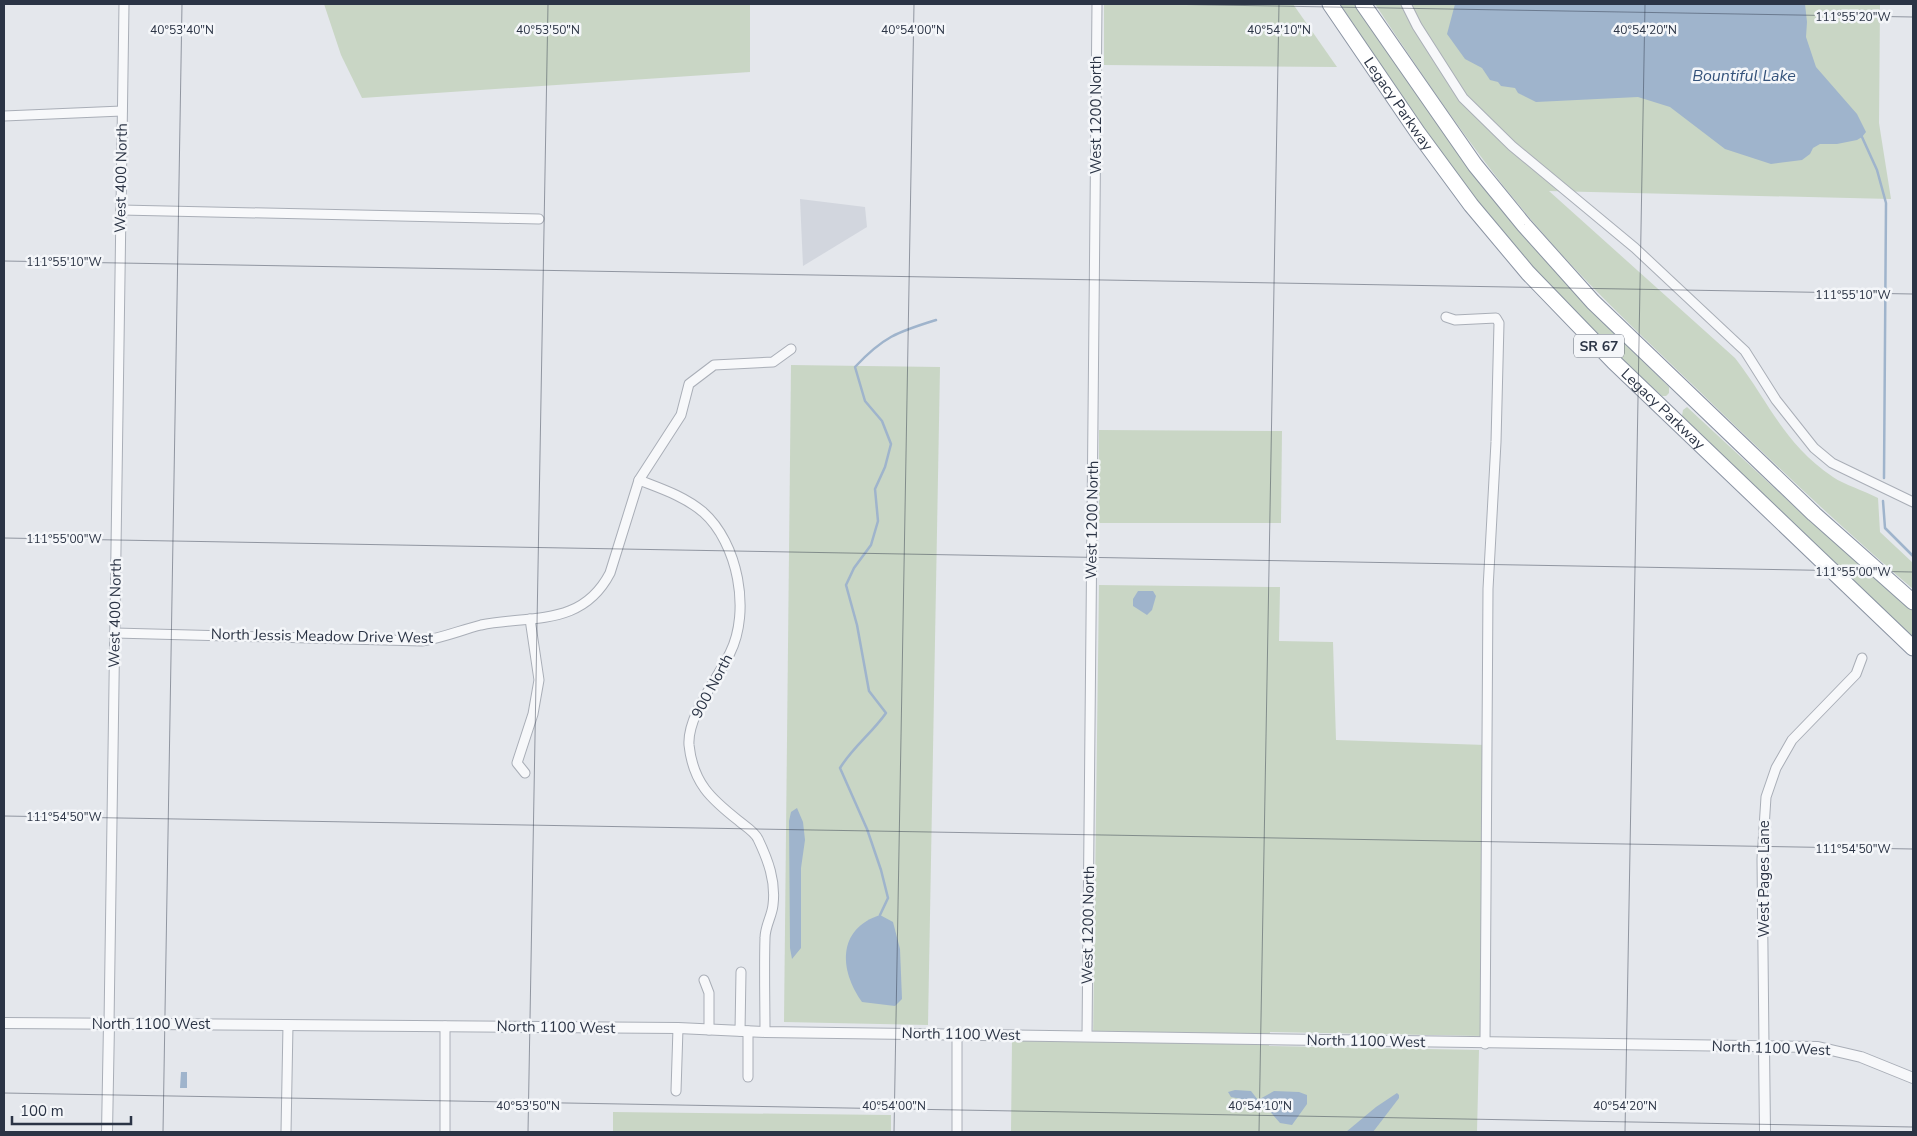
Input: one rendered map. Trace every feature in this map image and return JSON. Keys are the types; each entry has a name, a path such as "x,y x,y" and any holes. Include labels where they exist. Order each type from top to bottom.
{"highway":[{"name":"Legacy Parkway","path":"1330,4 1418,133 1465,197 1528,273 1614,362 1913,648"},
{"name":"Legacy Parkway","path":"1363,4 1475,165 1524,225 1593,302 1814,514 1913,602"}],"street":[{"name":"West 400 North","path":"107,1132 124,4"},
{"name":"West 1200 North","path":"1086,1036 1097,4"},
{"path":"1406,4 1417,26 1463,98 1512,146 1635,248 1745,351 1776,400 1814,448 1832,463 1913,502"},
{"path":"4,116 122,111"},
{"path":"121,210 539,219"},
{"path":"1446,317 1455,320 1496,318 1499,323 1496,442 1488,589 1485,1044"},
{"name":"North Jessis Meadow Drive West","path":"115,633 422,641 436,639 481,625 569,613 603,586 610,573 639,480 681,415 690,384 714,365 773,362 791,349"},
{"name":"900 North","path":"639,480 678,495 704,513 727,544 736,571 740,600 739,626 732,651 693,721 689,743 701,786 712,799 757,836 773,876 773,905 765,935 765,1032"},
{"path":"525,773 517,762 533,714 539,680 530,619"},
{"name":"West Pages Lane","path":"1765,1132 1762,859 1766,797 1776,768 1792,740 1856,674 1862,658"},
{"path":"741,972 748,1077"},
{"path":"704,980 710,993 709,1030"},
{"name":"North 1100 West","path":"4,1023 678,1028 765,1032 1485,1044 1818,1047 1844,1051 1913,1078"},
{"path":"286,1132 288,1026"},
{"path":"445,1026 445,1132"},
{"path":"676,1091 678,1028"},
{"path":"957,1034 957,1132"}],"shaded area":[{"path":"800,199 865,207 867,227 803,266"}],"green space":[{"path":"324,4 750,4 750,72 362,98 341,55"},
{"path":"1104,4 1293,4 1337,67 1104,65"},
{"path":"1340,4 1355,4 1429,112 1487,191 1526,239 1565,282 1669,387 1669,393 1666,396 1662,396 1586,324 1515,247 1446,159"},
{"path":"1375,4 1880,4 1879,123 1891,199 1549,191 1735,358 1789,436 1816,464 1837,480 1878,498 1880,532 1913,563 1913,589 1775,464 1558,251 1474,148"},
{"path":"791,365 940,367 928,1025 784,1022"},
{"path":"1687,407 1810,521 1913,611 1913,638 1682,416 1683,410"},
{"path":"1099,430 1282,431 1281,523 1099,523"},
{"path":"1099,585 1280,587 1279,641 1333,642 1336,740 1486,745 1481,1036 1270,1032 1269,1046 1479,1050 1477,1132 1011,1132 1012,1041 1093,1042"},
{"path":"613,1112 891,1115 891,1132 613,1132"}],"water":[{"name":"Bountiful Lake","path":"1455,4 1805,4 1806,37 1816,67 1857,114 1866,132 1857,140 1837,144 1820,144 1813,148 1810,154 1802,160 1771,164 1725,149 1670,107 1638,97 1536,102 1518,93 1515,88 1501,86 1498,82 1490,80 1482,68 1465,59 1447,34"},
{"path":"1138,591 1153,591 1156,596 1152,610 1147,615 1133,606 1133,599"},
{"path":"797,808 803,822 805,840 801,868 801,948 792,959 790,948 789,821 791,812"},
{"path":"880,915 893,922 900,949 902,999 895,1006 862,1002 854,990 846,964 849,940 866,921"},
{"path":"181,1072 187,1072 187,1088 180,1088"},
{"path":"1235,1090 1251,1091 1258,1100 1274,1091 1299,1092 1307,1095 1307,1104 1292,1125 1280,1123 1267,1108 1258,1108 1246,1100 1231,1097 1228,1092"},
{"path":"1397,1093 1399,1098 1373,1132 1346,1132 1376,1107"}],"waterway":[{"path":"1862,137 1877,170 1886,203 1884,478"},
{"path":"880,915 888,898 881,870 867,829 840,768 886,713 869,691 857,625 846,585 854,568 871,545 878,521 875,489 885,467 891,444 882,421 865,401 855,367 874,349 891,337 936,320"},
{"path":"1883,501 1885,528 1913,556"}]}
